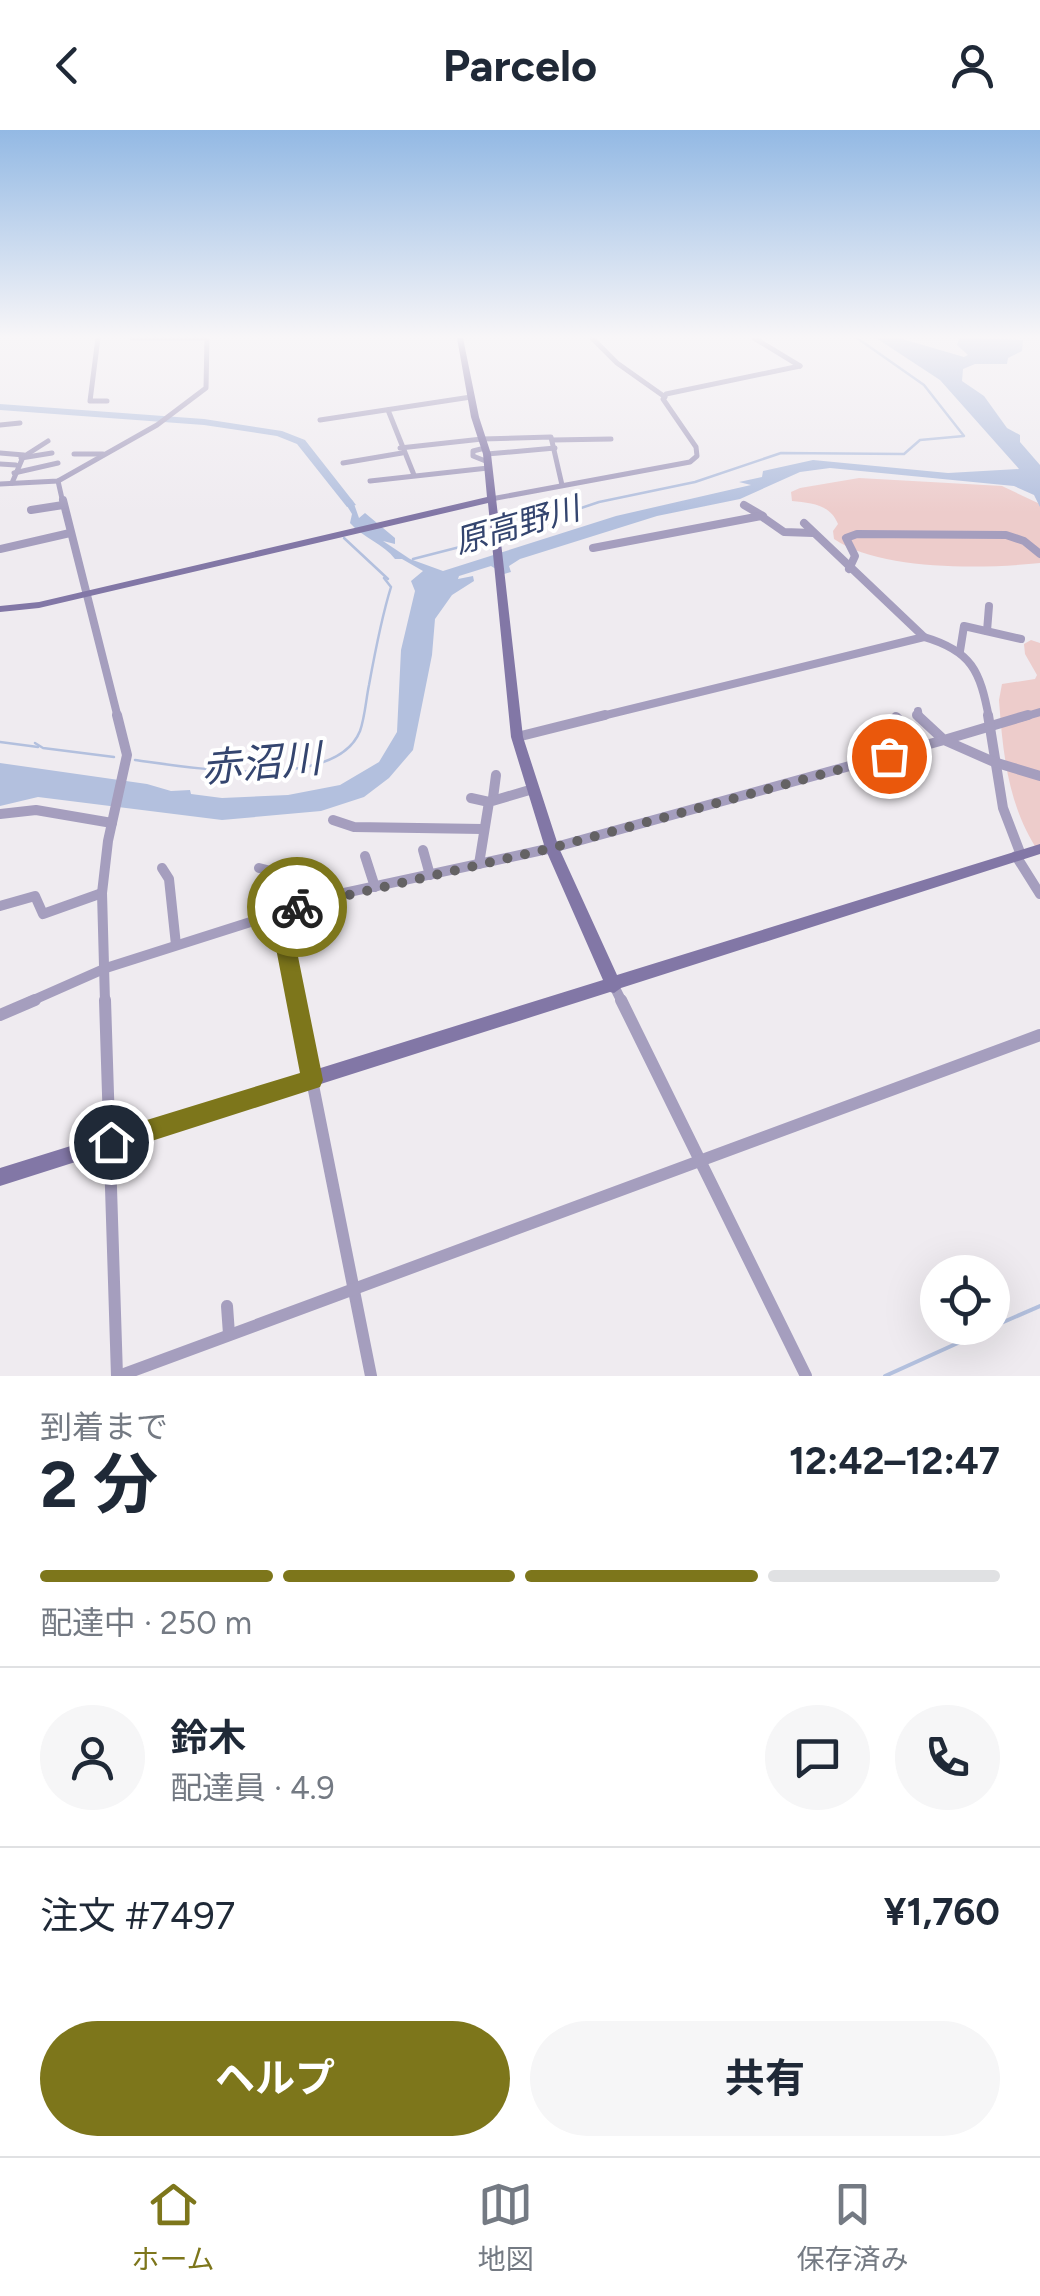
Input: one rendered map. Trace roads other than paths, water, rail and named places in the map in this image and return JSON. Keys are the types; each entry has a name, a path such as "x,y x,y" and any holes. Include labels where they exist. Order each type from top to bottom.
{"street":[{"path":"91,396 90,402 108,401"},
{"path":"0,484 58,481 157,425 194,396"},
{"path":"0,609 86,593 391,520 695,460 696,448 665,396"},
{"path":"320,420 471,398 486,454 516,736 552,848 614,986 806,1376"},
{"path":"388,410 414,475"},
{"path":"0,425 20,422"},
{"path":"370,481 446,472 486,454 551,436 562,485"},
{"path":"11,453 18,438"},
{"path":"343,463 402,451 486,454 611,438"},
{"path":"12,483 15,469 32,446 48,441"},
{"path":"0,453 23,457 52,454"},
{"path":"74,454 106,454"},
{"path":"441,461 446,472"},
{"path":"0,464 15,469 58,464"},
{"path":"58,481 126,748 102,893 118,1376 1040,1034"},
{"path":"744,505 786,533 813,532"},
{"path":"31,510 63,506"},
{"path":"592,548 765,517"},
{"path":"804,523 924,637 960,651 978,675 1005,815 1019,856 1040,894"},
{"path":"0,549 70,534"},
{"path":"849,569 854,556 846,538 857,534 1006,535 1024,540 1040,554"},
{"path":"987,631 989,606"},
{"path":"960,651 964,626 1021,639"},
{"path":"516,736 924,637"},
{"path":"918,710 916,716 944,740 994,762 1040,776"},
{"path":"0,1014 106,968 282,911 552,848 1040,712"},
{"path":"896,717 924,746"},
{"path":"478,864 482,828 496,775"},
{"path":"471,798 491,800 533,790"},
{"path":"0,814 36,810 112,823"},
{"path":"332,820 354,827 482,828"},
{"path":"0,1177 1040,849"},
{"path":"423,850 430,875"},
{"path":"365,856 375,887"},
{"path":"162,868 169,879 176,945"},
{"path":"259,868 275,872 371,1376"},
{"path":"0,906 35,896 43,914 102,893"},
{"path":"227,1306 230,1334"}],"water":[{"path":"954,396 984,396 1007,428 1020,435 1020,442 1040,465 1040,507 1034,495 1014,486 830,468 800,472 740,499 657,516 520,559 509,566 511,572 504,574 491,566 459,576 458,579 473,576 474,581 452,595 435,619 432,655 413,750 389,778 364,797 321,811 222,820 38,797 0,806 0,763 222,798 288,795 340,785 379,762 397,732 401,650 415,591 411,581 423,571 395,559 355,528 350,523 352,514 336,488 353,501 359,518 365,513 395,538 395,544 383,541 410,559 443,571 616,516 751,485 739,482 762,477 763,471 813,460 948,473 1019,469"}],"waterway":[{"path":"498,536 599,502 695,482 781,453 904,454 920,440 964,436 933,396"},
{"name":"原高野川","path":"0,407 204,422 279,433 301,442 351,505"},
{"path":"344,538 388,579"},
{"path":"413,559 491,539"},
{"name":"赤沼川","path":"135,760 258,771 322,763 345,750 360,731 363,720 391,587 384,578"},
{"path":"0,742 38,747"},
{"path":"35,743 43,748 114,757"},
{"path":"1010,1319 1040,1306"},
{"path":"885,1376 953,1345"}]}
